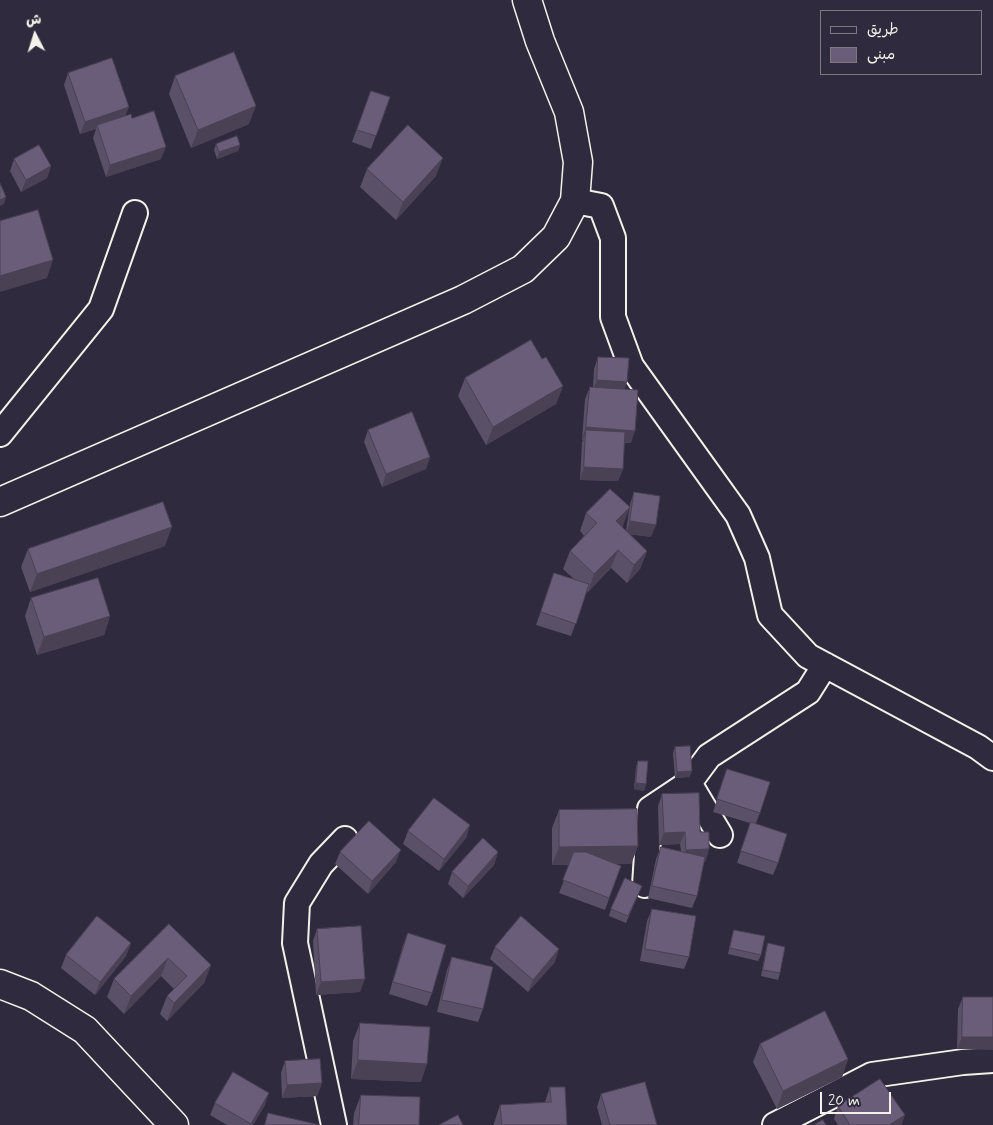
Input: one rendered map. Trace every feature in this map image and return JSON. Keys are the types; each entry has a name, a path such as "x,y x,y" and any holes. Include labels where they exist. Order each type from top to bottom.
{"main road":[{"path":"0,502 463,300 523,269 556,237 575,201 578,162 569,112 540,41 527,0"},
{"path":"0,984 31,996 85,1030 174,1125"}],"street":[{"path":"575,201 601,206 613,238 613,317 631,366 738,515 757,558 770,615 808,656 978,748 993,758"},
{"path":"0,434 100,309 135,213"},
{"path":"646,886 650,809 690,783 709,756 808,692 825,665"},
{"path":"690,783 720,835"},
{"path":"334,1125 295,943 297,903 321,864 345,839"},
{"path":"775,1125 872,1075 963,1062 993,1060"}],"building":[{"path":"234,52 256,106 198,130 175,76"},
{"path":"112,58 129,107 85,122 68,73"},
{"path":"371,91 390,97 376,136 357,130"},
{"path":"154,111 166,147 110,165 97,125 131,114 132,118"},
{"path":"408,125 443,158 403,202 367,169"},
{"path":"237,136 240,145 219,152 216,144"},
{"path":"39,145 51,166 26,180 14,159"},
{"path":"0,183 6,197 0,200"},
{"path":"38,210 53,260 0,276 0,221"},
{"path":"531,340 542,359 546,357 563,386 493,427 465,378"},
{"path":"598,357 629,358 627,382 597,380"},
{"path":"590,387 638,390 635,431 586,427"},
{"path":"412,412 430,457 386,474 368,430"},
{"path":"586,430 625,432 623,469 584,467"},
{"path":"610,489 630,507 616,521 647,551 634,565 618,550 594,574 570,551 597,523 586,513"},
{"path":"634,492 660,496 656,525 630,521"},
{"path":"163,502 172,527 37,574 28,549"},
{"path":"554,573 589,584 576,624 541,612"},
{"path":"98,578 110,616 44,637 31,598"},
{"path":"690,746 692,771 677,772 675,747"},
{"path":"638,761 648,761 646,784 636,783"},
{"path":"727,769 770,782 760,813 717,799"},
{"path":"699,793 700,832 709,832 709,849 686,850 685,832 664,833 662,794"},
{"path":"434,798 470,825 444,859 408,831"},
{"path":"637,809 638,846 559,847 559,810"},
{"path":"369,821 401,850 372,881 340,852"},
{"path":"751,822 787,834 778,863 741,851"},
{"path":"483,838 498,852 468,886 452,872"},
{"path":"661,847 705,857 697,896 652,886"},
{"path":"574,852 586,852 621,866 609,898 563,880"},
{"path":"625,878 642,886 628,916 611,909"},
{"path":"652,909 696,916 689,957 645,949"},
{"path":"97,916 131,943 100,982 66,955"},
{"path":"521,916 559,949 533,980 495,947"},
{"path":"169,924 211,965 174,1003 167,996 187,976 168,958 131,996 114,979"},
{"path":"361,926 365,979 321,982 317,929"},
{"path":"734,930 765,936 761,955 730,948"},
{"path":"408,933 446,945 432,993 393,982"},
{"path":"768,943 785,947 780,973 763,970"},
{"path":"452,957 493,967 483,1009 442,1000"},
{"path":"963,997 993,997 993,1037 962,1037"},
{"path":"825,1011 848,1059 783,1091 760,1044"},
{"path":"360,1023 430,1027 427,1064 358,1060"},
{"path":"320,1059 322,1083 287,1085 285,1061"},
{"path":"233,1072 269,1093 251,1124 215,1103"},
{"path":"880,1079 905,1115 889,1125 850,1125 838,1106"},
{"path":"645,1082 657,1125 610,1125 601,1094"},
{"path":"550,1087 565,1087 567,1125 502,1125 500,1105 551,1102"},
{"path":"361,1095 420,1097 419,1125 359,1125"},
{"path":"268,1113 320,1125 265,1125"},
{"path":"458,1115 463,1125 439,1125"},
{"path":"823,1120 826,1125 814,1125"}]}
